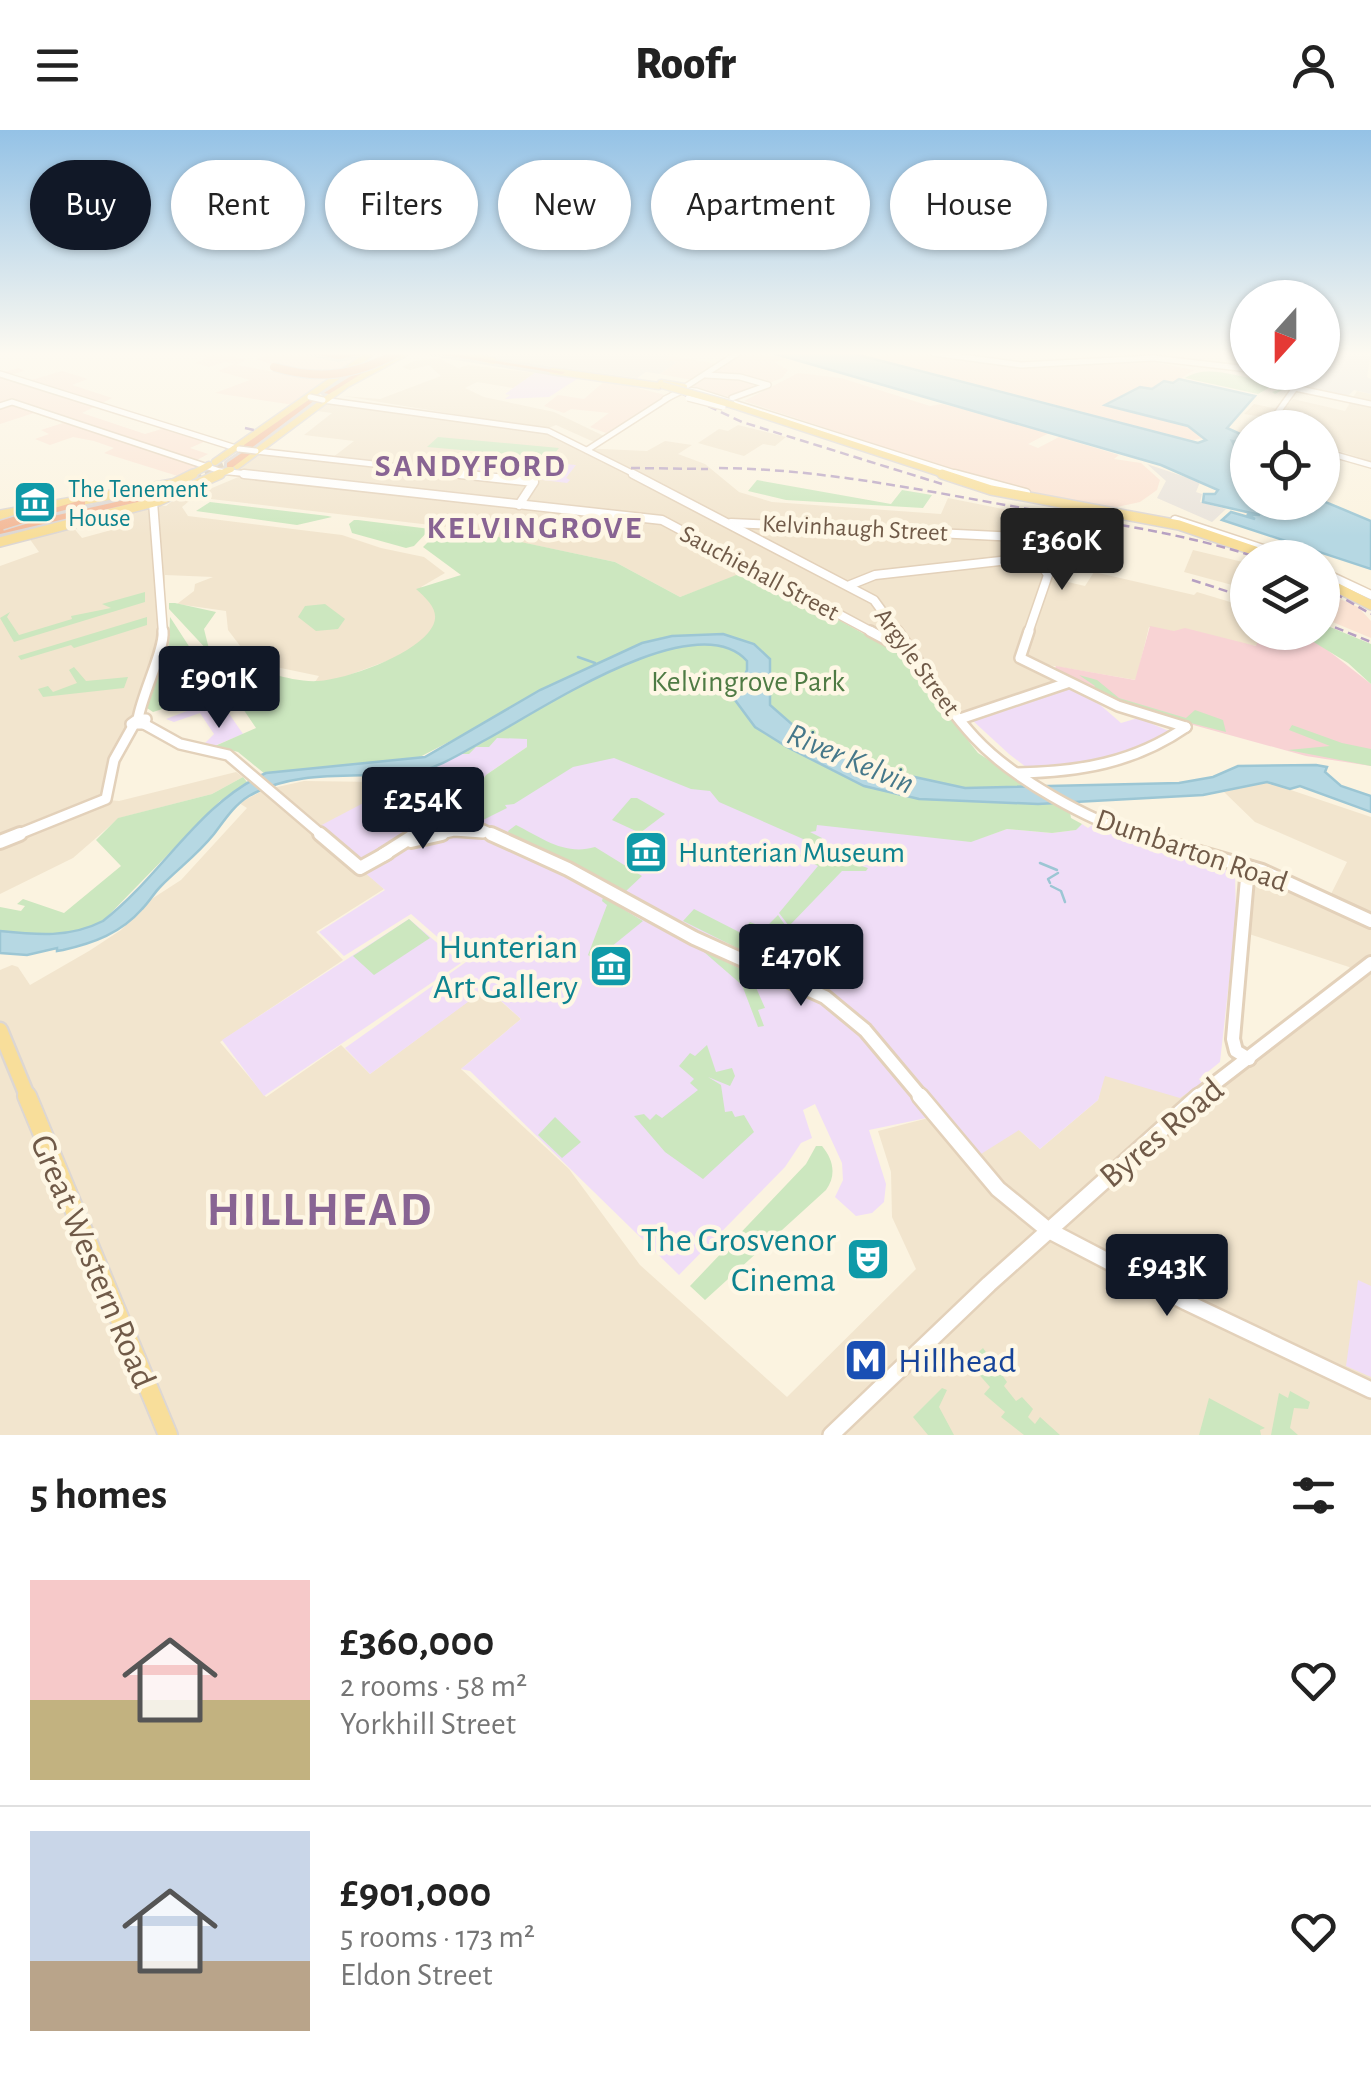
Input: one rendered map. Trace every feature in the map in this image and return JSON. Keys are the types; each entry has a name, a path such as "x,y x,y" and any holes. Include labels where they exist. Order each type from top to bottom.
{"highway":[{"path":"218,466 296,414"},
{"path":"0,528 113,501 155,498"},
{"path":"0,528 155,498"},
{"path":"0,528 69,520 140,502"},
{"path":"0,528 82,503"}],"main road":[{"path":"155,498 247,449 269,426 290,414"},
{"path":"760,414 1009,498 1175,527 1230,545"},
{"path":"867,453 1018,497 1191,528 1230,542"},
{"path":"213,476 218,466"},
{"path":"0,528 82,503 213,476 242,476"},
{"path":"155,498 181,482"},
{"path":"1340,585 1369,599"},
{"name":"Great Western Road","path":"0,1030 168,1435"}],"street":[{"name":"Sauchiehall Street","path":"50,414 218,466 287,479 666,521 914,654"},
{"path":"126,414 247,449 535,483 519,504"},
{"name":"Argyle Street","path":"421,414 540,430 587,450 850,585 877,602 960,719 988,752 1020,776"},
{"path":"587,450 643,414"},
{"path":"776,414 990,484 1067,504 1203,527 1239,540"},
{"path":"1340,456 1371,465"},
{"path":"242,476 287,479"},
{"path":"0,842 106,799 124,739 138,723 139,702 164,641 155,498"},
{"name":"Kelvinhaugh Street","path":"730,524 742,521 1041,538 1033,554 1036,557"},
{"path":"850,585 876,575 1036,557 1048,576 1020,658 1118,706 1186,727 1156,747 1109,766 1020,776"},
{"path":"960,719 1068,682"},
{"path":"138,723 176,742 224,753 360,868 443,829 456,818 568,868 694,938 830,1001 865,1030 998,1189 1048,1230 1161,1290 1371,1390"},
{"name":"Dumbarton Road","path":"1020,776 1153,842 1248,867 1371,921"},
{"path":"443,829 489,834"},
{"path":"1248,867 1233,1039 1236,1051 1249,1059"},
{"name":"Byres Road","path":"831,1435 1048,1230 1190,1104 1371,963"}],"shaded area":[{"path":"0,414 31,414 0,424"},
{"path":"47,414 85,414 145,434 165,428 208,440 190,448 208,454 195,461 209,465 184,478 104,453 114,448 94,441 73,437 50,445 35,439 49,434 41,430 66,422"},
{"path":"331,414 415,414 547,432 579,448 647,451 665,441 692,445 678,454 705,464 739,492 772,502 941,514 948,498 1053,519 1116,526 1121,539 1010,534 1035,543 1026,554 1042,576 1085,586 1094,572 1230,602 1230,641 1149,627 1136,680 1042,664 1075,681 960,719 913,654 883,638 876,640 750,571 680,597 615,562 496,537 490,532 194,497 182,507 188,516 342,535 424,557 445,573 421,587 440,605 437,629 403,655 333,681 315,682 319,676 276,667 244,651 228,630 226,611 177,604 194,591 195,584 213,577 165,575 162,646 99,799 119,801 236,772 243,777 212,794 119,818 73,858 0,894 0,566 39,552 29,538 72,526 82,538 126,526 113,510 142,503 166,506 188,489 205,491 243,475 226,472 259,453 328,461 354,441 304,435"},
{"path":"453,414 558,414 604,436 594,442 556,425 546,429"},
{"path":"608,414 639,414 606,433 590,427"},
{"path":"783,414 982,414 1049,433 1028,444 1038,448 1059,437 1119,455 1114,459 1141,463 1160,480 1157,490 1140,502 1108,509 999,485"},
{"path":"1085,414 1143,414 1188,426 1203,438 1189,441"},
{"path":"1340,414 1371,414 1371,461 1340,451"},
{"path":"738,425 786,437 775,446 763,444 744,456 698,443 719,429 728,431"},
{"path":"487,453 511,455 509,459 576,465 566,478 570,480 567,483 469,471"},
{"path":"1147,464 1200,482 1196,492 1202,494 1200,502 1226,509 1212,522 1157,498 1166,481"},
{"path":"1046,541 1109,545 1102,556 1090,553 1082,563 1038,553"},
{"path":"1193,550 1230,559 1230,584 1184,572"},
{"path":"1340,599 1358,607 1371,621 1371,638 1340,625"},
{"path":"1150,626 1174,631 1185,628 1230,639 1230,650 1328,650 1371,684 1371,766 1306,756 1139,710 1054,671 1056,666 1135,680"},
{"path":"1069,689 1098,703 1121,723 1138,718 1169,731 1120,756 1088,766 1036,769 1026,767 1009,754 972,720"},
{"path":"219,699 243,734 214,746 204,744 214,734 200,713 174,722 166,719"},
{"path":"510,726 528,737 527,747 486,775 470,798 599,752 978,839 1007,829 1052,833 1092,825 1154,851 1235,872 1236,919 1220,1062 1199,1079 1202,1083 1180,1098 1105,1076 1098,1100 1040,1149 1019,1130 973,1159 936,1116 869,1130 886,1184 884,1202 872,1213 856,1216 835,1197 843,1180 842,1163 815,1104 803,1110 812,1138 801,1143 785,1167 679,1275 470,1071 461,1069 521,1019 487,988 370,1074 345,1048 466,962 411,914 344,956 319,932 385,890 314,829"},
{"path":"304,781 380,782 372,794 379,793 338,848 384,889 316,932 343,960 220,1042 266,1097 341,1045 370,1074 486,988 521,1019 461,1069 569,1169 640,1265 787,1397 916,1269 892,1217 891,1172 878,1131 936,1116 1019,1130 1040,1149 1098,1100 1106,1067 1188,1093 1302,1018 1356,974 1349,967 1249,934 1254,874 1326,904 1347,862 1255,822 1224,792 1267,782 1371,817 1371,1435 0,1435 0,970 18,967 30,985 89,951 121,930 150,900 181,880 247,808 239,803 264,790"},
{"path":"409,919 461,963 264,1096 222,1040"},
{"path":"1358,1280 1371,1286 1371,1377 1346,1366"}],"green space":[{"path":"438,437 559,448 551,458 427,447"},
{"path":"757,480 891,504 902,490 932,495 923,508 786,500 748,491"},
{"path":"210,502 332,517 297,525 196,511"},
{"path":"354,520 430,529 414,546 406,548 352,533 349,524"},
{"name":"Kelvingrove Park","path":"437,533 498,537 615,562 680,597 749,570 900,654 978,753 1070,812 1071,818 1082,824 1076,830 1052,833 1007,829 971,842 817,825 816,831 810,832 822,838 819,846 719,802 710,791 691,789 614,758 573,767 479,822 451,807 473,796 486,775 527,747 527,739 497,738 489,747 476,747 469,754 427,768 509,726 495,718 414,760 265,774 238,752 215,746 256,728 214,666 222,658 242,660 284,677 318,681 377,665 419,642 433,626 435,614 416,589 461,575 423,547"},
{"path":"145,592 145,602 14,642 0,618 10,612 7,617 19,635 72,619 71,616 111,608 102,604"},
{"path":"169,603 216,612 204,629 210,653 169,609"},
{"path":"325,604 345,619 338,629 316,631 298,617 305,606"},
{"path":"147,617 147,625 74,648 71,645 21,660 18,656"},
{"path":"170,617 218,691 153,712 147,708 157,667 173,663 184,649 169,646"},
{"path":"1340,631 1371,644 1371,684 1327,650 1340,650"},
{"path":"74,667 86,681 128,677 124,688 43,697 38,689 48,686 53,692 77,683 69,670"},
{"path":"1079,675 1097,680 1119,698 1186,718 1195,710 1223,720 1226,732 1139,710 1092,689 1095,686"},
{"path":"1292,725 1371,749 1371,766 1288,750 1330,746 1289,730"},
{"path":"243,777 247,782 220,801 103,921 65,933 0,931 0,907 21,911 25,906 17,904 23,899 64,913 121,866 96,840 118,818 212,794"},
{"path":"631,798 665,814 640,833 612,820"},
{"path":"516,825 564,847 595,847 642,876 626,891 510,836 508,831"},
{"path":"806,849 868,868 842,871 789,926 779,913 818,866 799,856"},
{"path":"603,897 643,921 595,960 588,955 607,905"},
{"path":"694,909 741,933 750,922 765,928 778,915 790,932 783,953 800,960 793,971 771,965 683,921"},
{"path":"409,919 430,938 374,975 353,956"},
{"path":"697,946 750,974 765,1008 758,1010 764,1026 758,1027 742,985"},
{"path":"707,1045 716,1072 732,1068 735,1076 730,1086 708,1077 721,1085 725,1112 732,1111 735,1117 744,1115 754,1132 703,1179 665,1152 634,1116 644,1114 650,1120 656,1114 662,1118 698,1090 690,1083 694,1079 679,1066 690,1053 695,1056"},
{"path":"555,1117 581,1142 562,1158 538,1135"},
{"path":"816,1146 822,1146 831,1162 832,1179 826,1190 705,1300 690,1286 806,1164"},
{"path":"983,1348 1016,1401 1022,1397 1033,1409 1028,1417 1035,1424 1040,1417 1060,1435 1024,1435 1001,1417 1005,1412 984,1394 990,1387 975,1370 980,1366 972,1358"},
{"path":"942,1388 947,1390 939,1407 954,1435 928,1435 913,1417"},
{"path":"1290,1391 1310,1402 1308,1409 1294,1408 1290,1428 1298,1435 1271,1435 1279,1393 1288,1398"},
{"path":"1209,1398 1265,1428 1260,1430 1261,1435 1199,1435"}],"water":[{"path":"984,414 1086,414 1198,443 1206,440 1188,426 1140,414 1230,414 1230,508 1203,502 1204,494 1215,494 1218,490 1161,465"},
{"path":"1340,508 1371,521 1371,569 1340,559 1340,540 1283,540 1222,520 1230,513 1230,520 1340,520"},
{"name":"River Kelvin","path":"723,634 754,644 770,659 770,705 803,734 865,757 878,769 965,788 1179,783 1213,777 1238,766 1316,765 1327,767 1325,772 1341,786 1371,796 1371,812 1300,786 1290,789 1267,782 1203,795 1038,804 919,799 864,786 755,727 735,700 747,661 723,647 692,645 617,668 430,768 411,773 308,778 268,787 239,804 145,906 116,931 63,950 27,955 0,953 0,931 66,933 103,921 200,821 242,786 266,773 425,757 540,690 642,643 672,636"}],"waterway":[{"path":"578,657 595,663"},
{"path":"1040,863 1057,870"},
{"path":"1050,883 1048,879 1058,873"},
{"path":"1051,886 1061,891 1065,902"}],"tunnel":[{"path":"193,476 223,463"},
{"path":"184,480 198,474"},
{"path":"151,494 179,485"}],"railway":[{"path":"725,414 942,484"},
{"path":"245,428 258,431"},
{"path":"631,468 708,469"},
{"path":"719,468 797,472 913,488 1145,529 1230,550"},
{"path":"1192,580 1230,592"},
{"path":"1340,596 1371,614"},
{"path":"1340,629 1371,642"}],"place":[{"name":"The Tenement House","path":"35,502"},
{"name":"Hunterian Museum","path":"646,852"},
{"name":"Hunterian Art Gallery","path":"611,966"},
{"name":"The Grosvenor Cinema","path":"868,1259"},
{"name":"Hillhead","path":"866,1360"}],"district":[{"name":"SANDYFORD","path":"471,465"},
{"name":"KELVINGROVE","path":"535,527"},
{"name":"HILLHEAD","path":"320,1208"}]}
